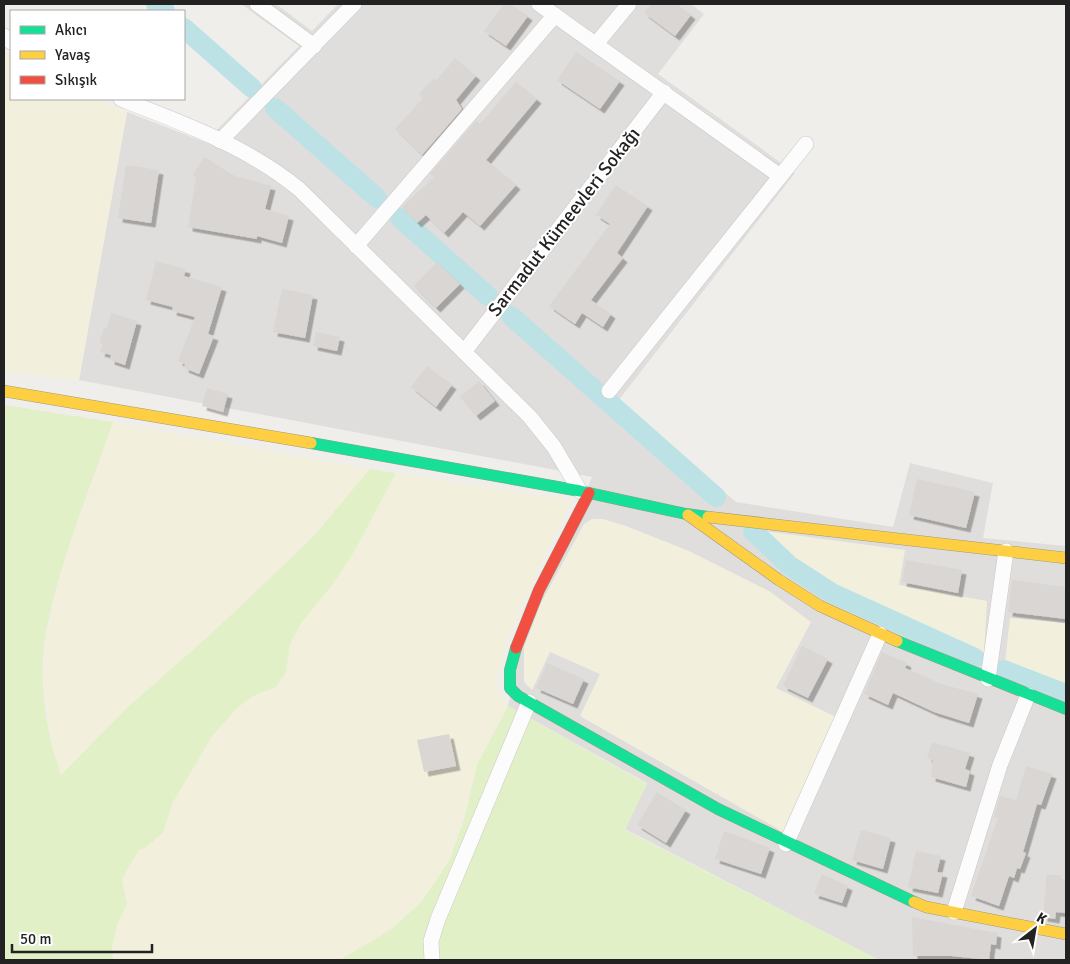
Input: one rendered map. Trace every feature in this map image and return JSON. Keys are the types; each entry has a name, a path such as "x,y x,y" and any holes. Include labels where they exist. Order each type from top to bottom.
{"street":[{"path":"257,4 314,46"},
{"path":"220,141 354,4"},
{"path":"539,4 780,176"},
{"path":"596,44 629,4"},
{"path":"356,246 555,15"},
{"name":"Sarmadut Kümeevleri Sokağı","path":"464,352 664,92"},
{"path":"123,100 220,141 282,175 315,204 530,417 554,447 585,492"},
{"path":"609,391 806,144"},
{"path":"4,391 72,400 585,492 686,514 1066,558"},
{"path":"585,492 510,664 508,679 510,688 518,696 718,809 786,844 905,900 926,907 1066,934"},
{"path":"686,514 800,594 880,634 1066,709"},
{"path":"988,679 1006,552"},
{"path":"786,844 880,634"},
{"path":"954,912 1000,765 1028,695"},
{"path":"432,960 431,941 438,919 529,702"}],"shaded area":[{"path":"241,4 276,4 312,31 338,4 691,4 704,14 658,74 795,173 618,401 736,502 893,527 910,463 993,483 983,538 1066,546 1066,960 879,960 625,829 647,783 508,706 523,642 592,477 79,380 127,112 205,142 299,46"},
{"path":"4,49 10,54 10,100 99,100 127,112 79,380 4,372"},
{"path":"113,422 370,469 312,538 211,634 128,707 61,776 53,749 43,685 46,634 62,567"},
{"path":"396,473 573,500 548,549 506,643 496,685 508,706 477,765 463,820 449,861 422,901 392,929 340,960 113,960 112,948 117,925 127,904 122,879 131,863 139,850 145,848 163,833 172,804 212,736 237,708 253,696 276,687 286,672 290,644 301,623 333,584 355,550"},
{"path":"592,519 603,519 626,526 689,551 769,591 811,622 776,688 836,717 785,833 580,716 600,674 550,652 532,690 524,682 524,647 541,603 584,524"},
{"path":"764,531 905,550 899,585 987,601 984,653 835,591 817,580"},
{"path":"1010,618 1066,623 1066,687 1005,663"}],"green space":[{"path":"4,405 113,422 67,552 52,605 43,650 44,705 51,741 61,775 128,707 211,634 312,538 370,469 396,473 355,550 333,584 301,623 290,644 286,672 276,687 253,696 237,708 212,736 172,804 163,833 145,848 139,850 131,863 122,879 127,904 117,925 112,948 113,960 4,960"},
{"path":"508,706 647,784 625,830 879,960 340,960 392,929 422,901 449,861 464,820 477,765"}],"building":[{"path":"504,4 511,4 528,16 506,46 484,31"},
{"path":"651,4 677,4 691,15 675,36 644,13"},
{"path":"576,52 620,81 600,109 557,80"},
{"path":"455,58 476,76 456,100 462,109 422,155 395,129 423,98 419,94 434,78 436,81"},
{"path":"516,82 537,99 486,160 516,185 480,226 463,212 444,233 426,215 417,223 402,207 434,177 430,174 476,121 480,124"},
{"path":"204,157 235,176 271,186 265,209 289,216 282,243 257,236 257,239 188,227 196,177 193,175"},
{"path":"126,165 159,170 151,223 118,218"},
{"path":"616,185 648,206 617,253 623,258 591,300 611,314 603,327 582,313 575,324 549,306 610,224 596,215"},
{"path":"156,261 186,269 184,276 222,287 208,334 214,336 199,374 184,368 185,364 178,361 195,317 172,311 173,307 146,300"},
{"path":"437,262 460,284 436,308 414,286"},
{"path":"282,289 313,295 305,338 273,332"},
{"path":"111,313 137,321 125,365 110,360 111,355 100,352 103,344 100,343 104,327 107,328"},
{"path":"316,332 340,337 337,351 313,346"},
{"path":"427,366 452,385 436,407 411,387"},
{"path":"479,381 495,401 476,416 460,397"},
{"path":"207,388 228,394 223,412 202,406"},
{"path":"917,479 975,492 966,528 909,515"},
{"path":"906,560 962,570 958,593 902,582"},
{"path":"1012,580 1066,587 1066,619 1008,612"},
{"path":"802,646 828,659 808,698 783,686"},
{"path":"882,652 907,663 905,668 941,684 978,694 969,723 934,712 893,693 888,705 864,694"},
{"path":"547,663 584,679 573,704 536,688"},
{"path":"449,734 456,766 424,772 417,740"},
{"path":"932,742 970,753 965,769 970,771 966,787 931,777 933,760 927,758"},
{"path":"1026,766 1052,774 1041,805 1037,804 1023,852 1026,853 1020,869 1017,868 1014,878 1009,876 999,906 971,896 998,818 994,817 1000,796 1016,800"},
{"path":"657,792 686,810 666,843 637,825"},
{"path":"861,830 891,838 883,869 852,860"},
{"path":"724,831 770,848 761,874 715,859"},
{"path":"916,851 941,856 937,872 943,873 938,893 908,887"},
{"path":"822,874 848,886 842,903 814,894"},
{"path":"1047,874 1062,876 1061,879 1066,880 1066,913 1056,912 1055,919 1043,917"},
{"path":"912,917 997,933 996,945 991,944 989,960 952,956 913,956"}],"waterway":[{"path":"156,4 164,10"},
{"path":"185,29 252,88"},
{"path":"275,108 377,198"},
{"path":"400,218 488,296"},
{"path":"511,316 716,497"},
{"path":"753,531 790,566 832,593 975,658"},
{"path":"1004,670 1066,694"}],"traffic: fast":[{"path":"311,443 580,491 708,517"},
{"path":"897,641 1066,709"},
{"path":"516,648 510,670 510,688 518,696 718,809 914,902"}],"traffic: slow":[{"path":"4,391 311,443"},
{"path":"688,515 779,580 820,606 897,641"},
{"path":"708,517 1066,558"},
{"path":"914,902 926,907 1066,934"}],"traffic: jam":[{"path":"516,648 539,590 589,493"}]}
